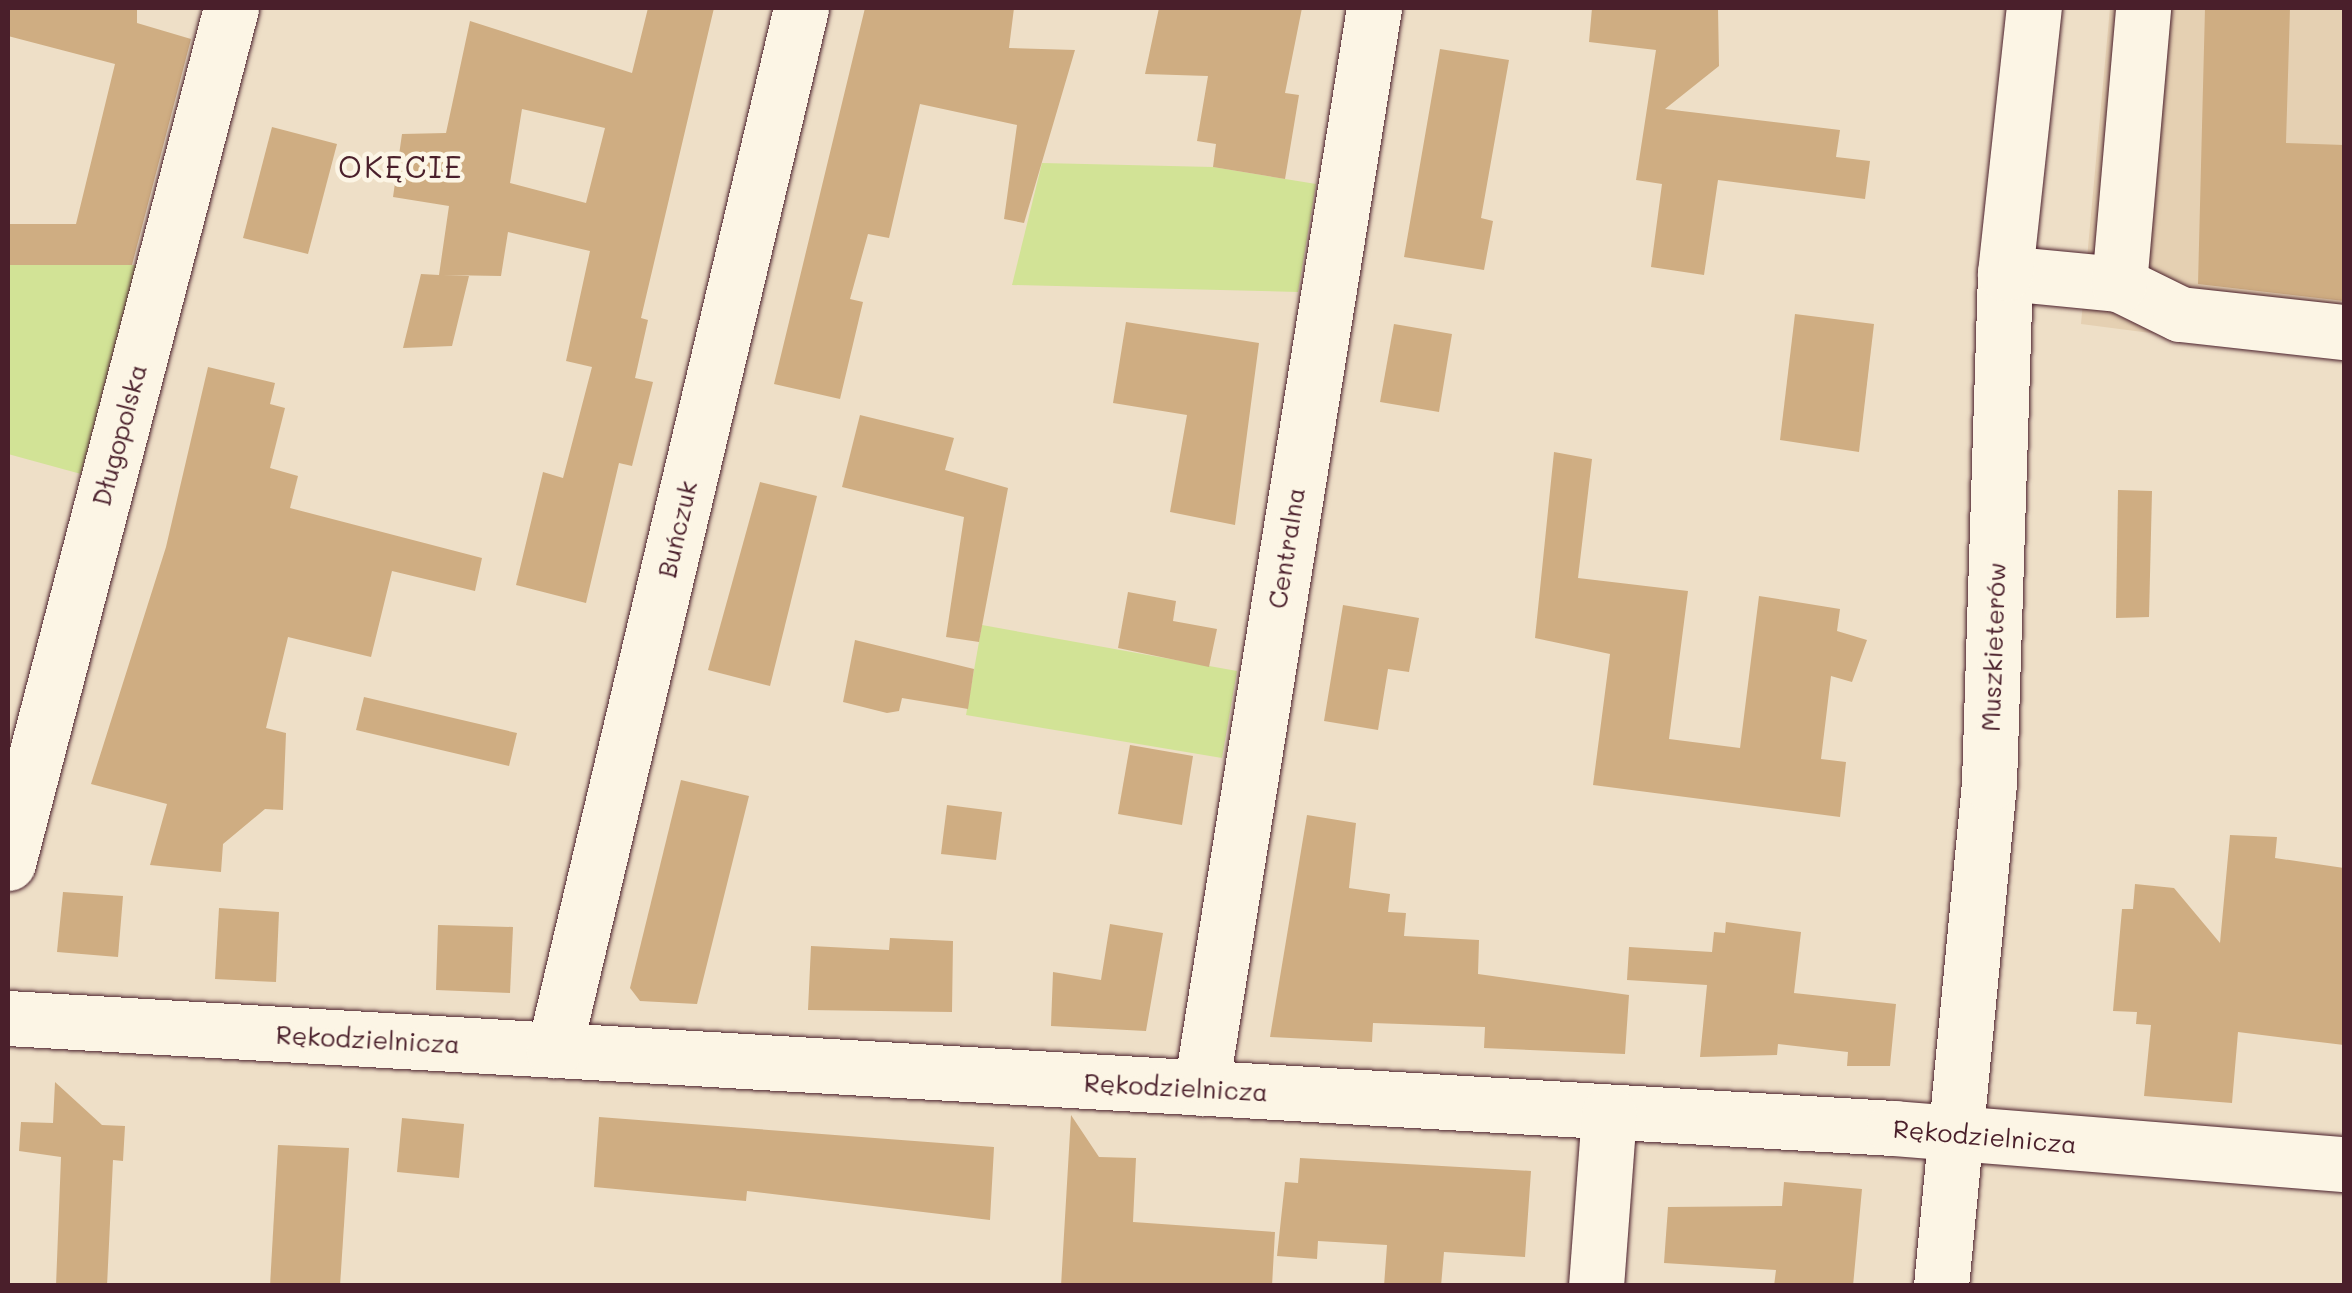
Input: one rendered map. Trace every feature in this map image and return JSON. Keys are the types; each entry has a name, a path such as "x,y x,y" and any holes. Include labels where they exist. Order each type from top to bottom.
{"street":[{"name":"Długopolska","path":"8,863 232,8"},
{"name":"Buńczuk","path":"554,1050 801,8"},
{"name":"Centralna","path":"1201,1088 1374,8"},
{"name":"Muszkieterów","path":"1940,1286 1989,783 2004,273 2034,8"},
{"path":"2119,284 2143,8"},
{"path":"2004,273 2119,284 2180,314 2344,332"},
{"name":"Rękodzielnicza","path":"8,1018 1957,1134 2344,1164"},
{"path":"1596,1286 1609,1114"}],"shaded area":[{"path":"2110,8 2344,8 2344,358 2081,324"}],"green space":[{"path":"1042,163 1213,167 1316,184 1298,292 1012,285"},
{"path":"8,265 136,265 81,474 8,454"},
{"path":"982,625 1237,671 1222,758 966,715"}],"building":[{"path":"8,8 137,8 137,23 191,39 132,265 8,265 8,224 76,224 115,64 8,36"},
{"path":"648,8 714,8 641,318 648,320 635,378 653,382 632,466 619,463 586,603 516,585 543,472 563,478 592,367 566,361 590,251 508,232 501,276 443,275 469,276 452,346 403,348 421,274 439,275 449,206 393,197 402,134 446,133 470,21 632,73","holes":["522,109 605,128 586,203 510,183"]},
{"path":"865,8 1014,8 1009,48 1075,50 1024,223 1004,219 1017,125 920,104 889,238 868,234 850,299 863,302 840,399 774,384"},
{"path":"1159,8 1302,8 1285,93 1299,95 1285,179 1213,167 1216,144 1197,141 1208,76 1145,74"},
{"path":"1592,8 1718,8 1719,66 1665,109 1840,130 1836,157 1870,161 1865,199 1718,180 1704,275 1651,267 1662,184 1636,180 1656,50 1589,42"},
{"path":"2205,8 2290,8 2286,143 2344,145 2344,301 2198,284"},
{"path":"1440,49 1509,60 1481,218 1493,221 1484,270 1404,257"},
{"path":"272,127 337,144 308,254 243,238"},
{"path":"1795,314 1874,324 1859,452 1780,440"},
{"path":"1126,322 1259,343 1235,525 1170,512 1187,415 1113,403"},
{"path":"1394,324 1452,334 1439,412 1380,402"},
{"path":"208,367 275,383 270,404 285,408 270,468 298,476 290,508 482,558 475,591 392,571 371,657 288,637 266,728 286,733 283,810 265,809 223,844 221,872 150,865 167,804 91,784 166,547"},
{"path":"860,415 954,438 945,470 1008,488 979,642 946,637 964,517 842,487"},
{"path":"1554,452 1592,459 1578,578 1688,591 1669,739 1740,748 1759,596 1840,609 1837,631 1867,640 1852,682 1831,676 1821,759 1846,762 1840,817 1593,785 1610,654 1535,638"},
{"path":"760,482 817,496 770,686 708,670"},
{"path":"2118,490 2152,491 2149,617 2116,618"},
{"path":"1128,592 1176,601 1173,621 1217,629 1209,667 1118,648"},
{"path":"1343,605 1419,618 1409,672 1388,669 1378,730 1324,721"},
{"path":"855,640 974,669 968,709 902,698 899,711 887,713 843,702"},
{"path":"364,697 517,733 509,766 356,730"},
{"path":"1130,745 1193,756 1182,825 1118,814"},
{"path":"681,780 749,796 697,1004 640,1001 630,988"},
{"path":"947,805 1002,812 996,860 941,854"},
{"path":"1307,815 1356,823 1349,888 1390,894 1388,912 1406,913 1404,936 1479,940 1478,974 1629,995 1625,1054 1484,1048 1485,1027 1373,1023 1372,1042 1270,1037"},
{"path":"2230,835 2277,837 2275,858 2344,868 2344,1045 2238,1032 2232,1103 2144,1096 2151,1025 2136,1024 2137,1012 2113,1011 2122,909 2133,909 2135,884 2174,888 2220,943"},
{"path":"63,892 123,896 118,957 57,952"},
{"path":"219,908 279,912 276,982 215,979"},
{"path":"1726,922 1801,932 1794,993 1896,1004 1890,1066 1847,1066 1848,1052 1778,1044 1777,1055 1700,1057 1707,985 1627,980 1629,947 1712,952 1714,932 1725,933"},
{"path":"1110,924 1163,933 1146,1031 1051,1026 1053,972 1101,980"},
{"path":"438,925 513,927 510,993 436,990"},
{"path":"890,938 953,941 952,1012 808,1010 811,946 889,950"},
{"path":"55,1082 102,1125 125,1126 123,1161 113,1160 107,1286 56,1286 61,1157 19,1151 21,1122 53,1123"},
{"path":"1071,1115 1099,1157 1136,1158 1133,1222 1275,1232 1272,1286 1061,1286"},
{"path":"599,1117 994,1147 990,1220 747,1191 746,1201 594,1187"},
{"path":"402,1118 464,1124 459,1178 397,1172"},
{"path":"278,1145 349,1148 340,1286 270,1286"},
{"path":"1300,1158 1531,1171 1525,1257 1444,1252 1441,1286 1384,1286 1387,1245 1318,1241 1317,1259 1277,1256 1285,1182 1298,1183"},
{"path":"1784,1182 1862,1189 1853,1286 1774,1286 1776,1270 1664,1263 1668,1207 1782,1206"}],"district":[{"name":"OKĘCIE","path":"401,166"}]}
